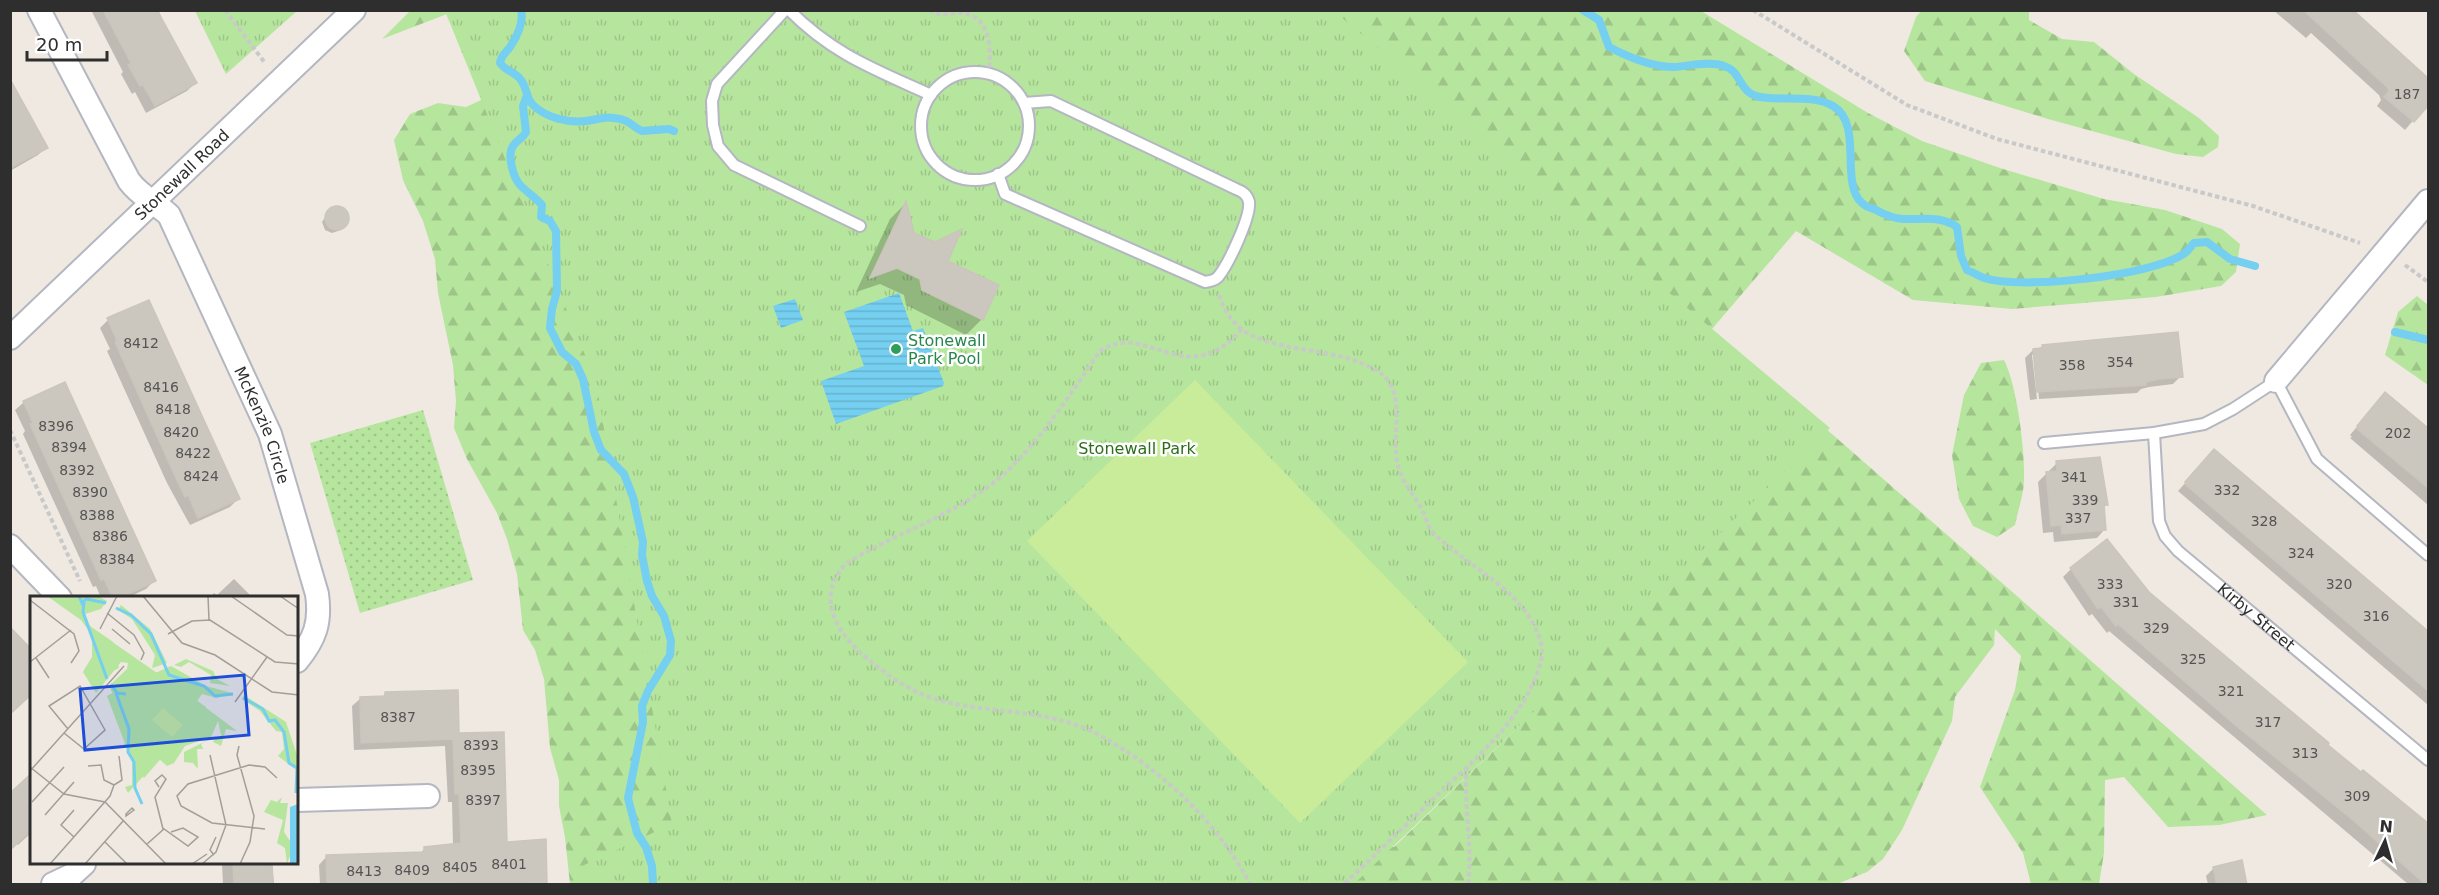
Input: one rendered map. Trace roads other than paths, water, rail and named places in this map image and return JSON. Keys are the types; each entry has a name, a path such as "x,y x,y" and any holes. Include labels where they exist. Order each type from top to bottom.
{"street":[{"name":"McKenzie Circle","path":"39,10 129,181 138,193 169,215 270,434 316,594 319,612 315,633 308,648 298,660"},
{"name":"Stonewall Road","path":"10,338 354,10"},
{"path":"2276,381 2428,201"},
{"path":"10,546 58,596"},
{"path":"298,800 428,796"},
{"path":"53,885 72,875 83,865"}],"lane":[{"path":"860,226 734,165 718,146 713,125 712,101 717,84 787,10 808,29 847,57 931,94"},
{"path":"965,72 989,74 1006,81 1024,103 1029,116 1026,144 1010,167 985,179 970,180 956,177 933,160 921,135 924,107 931,94 952,76 965,72"},
{"path":"998,174 1005,195 1196,279 1212,281 1224,268 1246,220 1249,201 1245,193 1051,101 1024,103"},
{"path":"2044,443 2154,433 2204,424 2233,409 2276,381 2317,459 2428,555"},
{"name":"Kirby Street","path":"2154,433 2159,521 2165,536 2178,550 2428,760"}],"water":[{"name":"Stonewall Park Pool","path":"899,293 913,331 923,328 944,383 943,386 836,424 821,381 864,366 844,312"},
{"path":"795,299 803,320 781,328 773,306"}],"waterway":[{"path":"521,10 521,24 500,63 519,77 531,102 538,110 565,120 590,121 610,118 624,120 642,131 669,129 674,131"},
{"path":"1583,10 1599,20 1609,47 1632,58 1666,67 1706,64 1724,66 1734,72 1744,87 1753,95 1816,100 1833,106 1842,115 1847,126 1850,139 1852,182 1855,194 1862,203 1896,218 1938,219 1951,223 1957,227 1961,256 1967,270 1982,277 2027,282 2087,279 2169,261 2185,253 2194,243 2207,242 2230,259 2255,266"},
{"path":"527,95 523,106 526,132 513,146 511,161 518,182 542,205 541,217 550,221 556,231 557,291 550,328 562,352 576,364 583,379 594,432 601,450 624,474 633,497 643,542 642,555 647,581 652,596 664,616 671,641 670,655 648,691 642,706 643,722 628,798 637,833 646,847 652,866 653,884"},
{"path":"2395,332 2428,340"}],"place":[{"name":"Stonewall Park Pool","path":"896,349"}],"park label":[{"name":"Stonewall Park","path":"1137,448"}]}
